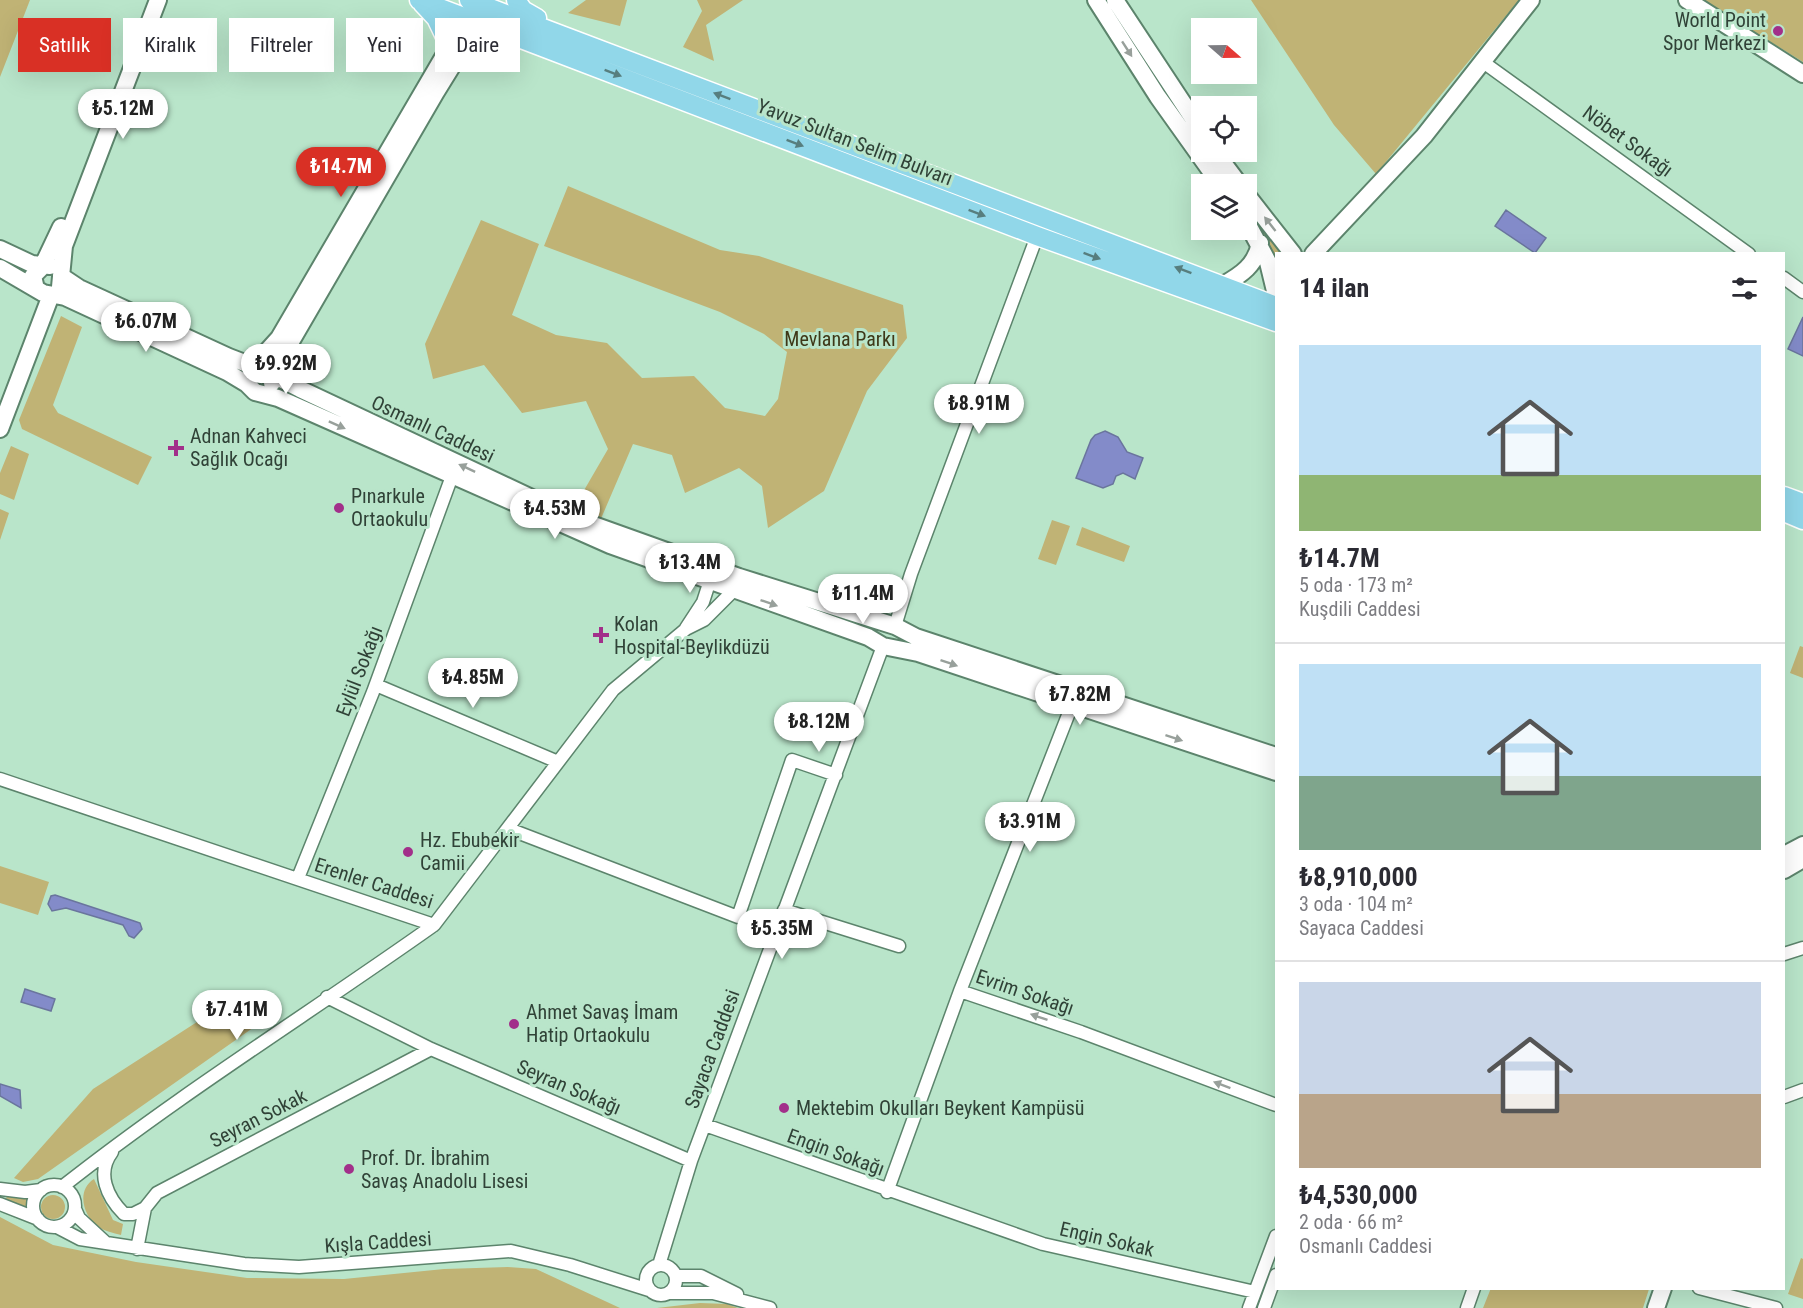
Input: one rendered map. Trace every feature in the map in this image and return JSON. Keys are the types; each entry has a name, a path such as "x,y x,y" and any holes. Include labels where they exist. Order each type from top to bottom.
{"main road":[{"path":"45,293 33,276 42,267 64,220 147,0"},
{"path":"0,405 45,293 60,287 64,246 158,0"},
{"path":"419,0 436,18"},
{"name":"Yavuz Sultan Selim Bulvarı","path":"419,0 478,7 548,39 1030,233 1275,316"},
{"path":"516,0 523,10 542,21 548,39 529,47 520,45"},
{"path":"1096,0 1158,97 1213,174"},
{"path":"1115,0 1191,115"},
{"path":"1315,252 1424,136 1531,0"},
{"path":"1687,0 1803,74"},
{"name":"Yavuz Sultan Selim Bulvarı","path":"548,39 1037,215 1223,285 1275,315"},
{"path":"247,384 249,372 279,338 441,72"},
{"path":"263,392 272,384 273,375 412,121"},
{"path":"1257,208 1291,252"},
{"path":"1030,233 1028,215 1037,215"},
{"path":"1257,238 1272,274 1275,290"},
{"path":"1223,285 1247,269 1260,243"},
{"name":"Osmanlı Caddesi","path":"0,249 42,267 50,266 79,288 229,357 255,367 264,366 273,375 573,518 712,575 885,645 918,653 1275,772"},
{"name":"Osmanlı Caddesi","path":"0,268 45,293 74,302 247,384 252,390 263,392 452,477 610,545 712,575"},
{"path":"0,428 45,293"},
{"path":"1785,496 1803,503"},
{"path":"1785,512 1803,520"},
{"name":"Osmanlı Caddesi","path":"736,584 894,626 916,637 1127,709 1275,756"},
{"path":"885,645 900,642 894,626"},
{"path":"1785,854 1803,845"},
{"path":"1785,869 1803,859"},
{"path":"1656,1308 1662,1290"}],"street":[{"name":"Nöbet Sokağı","path":"1483,62 1746,252"},
{"path":"894,626 1030,233"},
{"path":"1785,279 1803,292"},
{"name":"Eylül Sokağı","path":"298,878 376,685 452,477"},
{"path":"686,629 703,602 712,575"},
{"path":"686,629 704,620 736,584"},
{"name":"Erenler Caddesi","path":"0,779 434,925 613,690 686,629"},
{"name":"Sayaca Caddesi","path":"659,1264 691,1161 885,645"},
{"path":"376,685 558,762"},
{"path":"960,991 1072,705"},
{"path":"509,829 738,917 792,759 836,775"},
{"path":"784,910 899,946"},
{"path":"62,1187 120,1142 434,925"},
{"path":"1785,954 1803,948"},
{"name":"Evrim Sokağı","path":"887,1192 960,991 1081,1032 1275,1106"},
{"name":"Seyran Sokağı","path":"327,997 431,1049 691,1161"},
{"name":"Seyran Sokak","path":"145,1208 157,1193 172,1183 234,1154 431,1049"},
{"path":"1785,1097 1803,1090"},
{"name":"Engin Sokağı","path":"705,1125 954,1215"},
{"path":"120,1142 106,1160 102,1170 104,1181 117,1206 124,1214 133,1214 145,1208"},
{"path":"0,1188 25,1192 41,1190 49,1186 62,1187 72,1196 79,1218 105,1243"},
{"path":"38,1220 33,1206 41,1190"},
{"path":"0,1204 50,1227 57,1227 69,1221 75,1209"},
{"path":"137,1249 145,1208"},
{"name":"Engin Sokak","path":"954,1215 1043,1244 1255,1292"},
{"name":"Kışla Caddesi","path":"57,1227 80,1239 137,1249 244,1264 299,1267 511,1251 570,1265 649,1290"},
{"path":"1249,1308 1275,1239"},
{"path":"669,1293 675,1287 676,1276 669,1266 659,1264 647,1275 649,1290 658,1295 702,1292 770,1308"},
{"path":"676,1276 701,1276 754,1303"},
{"path":"1264,1308 1275,1278"},
{"path":"1467,1308 1473,1290"},
{"path":"1707,1290 1776,1308"}],"green space":[{"path":"0,0 30,0 23,18 18,18 18,31 0,77"},
{"path":"586,0 627,0 620,26 568,13"},
{"path":"697,0 743,0 706,25 714,61 683,47 702,11"},
{"path":"1251,0 1519,0 1376,174 1334,125"},
{"name":"World Point Spor Merkezi","path":"1703,0 1803,0 1803,62"},
{"name":"Mevlana Parkı","path":"568,186 720,250 759,256 903,305 907,338 867,391 824,491 768,528 762,486 739,468 685,493 672,455 633,444 600,521 572,511 608,449 586,401 522,413 484,365 433,379 425,344 481,220 539,244 512,315 556,335 607,343 642,378 694,376 725,408 765,416 778,399 787,352 764,334 720,312 544,246"},
{"path":"1257,219 1282,252 1275,252 1275,262 1257,231"},
{"path":"61,316 82,327 53,405 58,413 152,457 138,485 22,429 19,420"},
{"path":"11,446 29,454 14,500 0,494 0,473"},
{"path":"0,509 9,513 0,540"},
{"path":"1052,520 1070,526 1056,565 1038,559"},
{"path":"1082,527 1130,546 1124,562 1076,545"},
{"path":"1800,646 1803,647 1803,678 1790,673"},
{"path":"0,866 49,882 38,915 0,903"},
{"path":"242,993 280,1009 38,1179 23,1182 14,1178 93,1089"},
{"path":"94,1179 113,1220 123,1224 121,1235 98,1227 85,1210 83,1196 88,1184"},
{"path":"53,1195 62,1198 65,1207 62,1216 53,1219 44,1216 41,1207 44,1198"},
{"path":"7,1196 30,1197 25,1211 6,1199"},
{"path":"0,1217 53,1245 136,1262 247,1278 344,1279 444,1269 508,1267 536,1269 620,1308 0,1308"},
{"path":"1801,1258 1803,1259 1803,1299 1788,1294"},
{"path":"1490,1290 1649,1290 1643,1308 1483,1308"},
{"path":"700,1303 727,1304 738,1308 657,1308"}],"water":[{"path":"1506,210 1546,238 1534,252 1495,226"},
{"path":"1803,317 1803,356 1788,349"},
{"path":"1105,431 1118,437 1127,452 1143,458 1135,479 1123,473 1116,476 1113,484 1103,488 1076,478 1091,440 1095,435"},
{"path":"55,895 140,923 142,929 134,938 129,936 123,925 66,908 52,911 48,904 51,896"},
{"path":"25,989 55,999 51,1011 21,1002"},
{"path":"0,1084 20,1090 21,1108 0,1096"}],"place":[{"name":"World Point Spor Merkezi","path":"1778,31"},
{"name":"Adnan Kahveci Sağlık Ocağı","path":"176,448"},
{"name":"Pınarkule Ortaokulu","path":"339,508"},
{"name":"Kolan Hospital-Beylikdüzü","path":"601,635"},
{"name":"Hz. Ebubekir Camii","path":"408,852"},
{"name":"Ahmet Savaş İmam Hatip Ortaokulu","path":"514,1024"},
{"name":"Mektebim Okulları Beykent Kampüsü","path":"784,1108"},
{"name":"Prof. Dr. İbrahim Savaş Anadolu Lisesi","path":"349,1169"}]}
